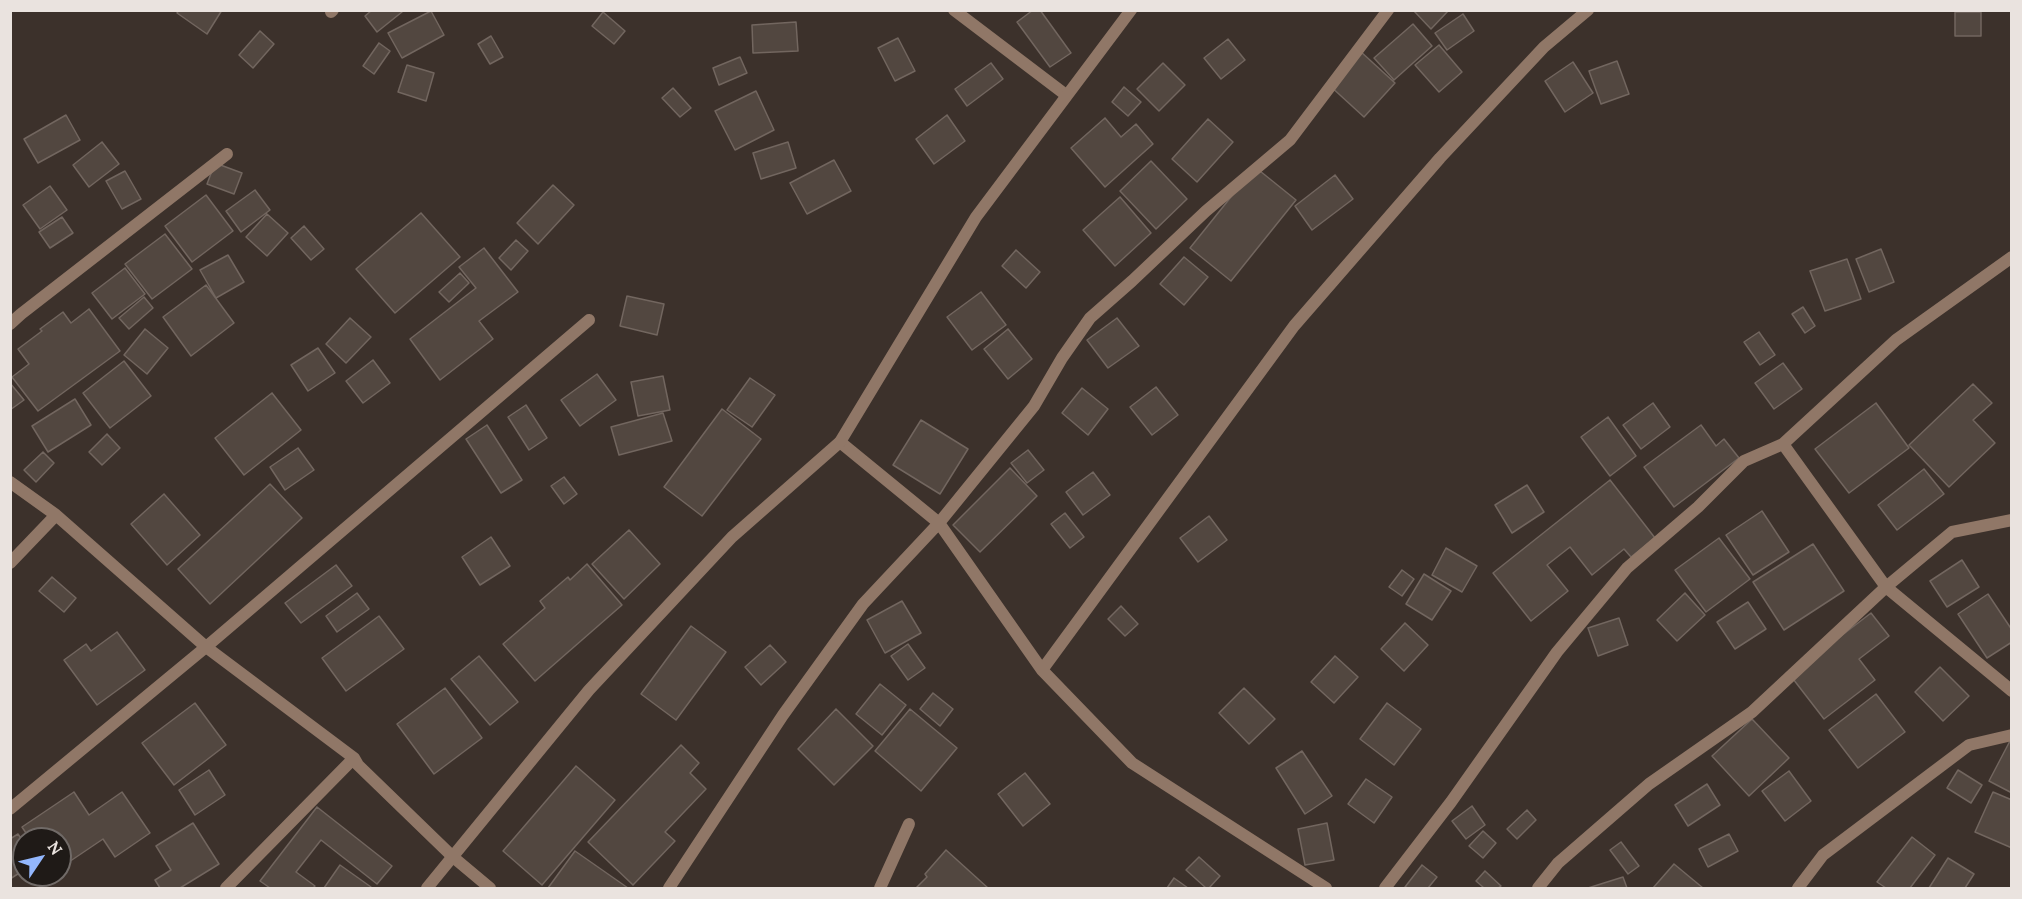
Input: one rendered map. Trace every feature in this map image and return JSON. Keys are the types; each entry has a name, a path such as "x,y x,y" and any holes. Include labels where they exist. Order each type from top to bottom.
{"street":[{"path":"954,10 1066,95"},
{"path":"427,888 605,673 732,537 840,442 976,217 1131,10"},
{"path":"669,888 783,715 863,604 939,523 1034,406 1062,358 1090,318 1206,211 1290,140 1388,10"},
{"path":"1042,670 1293,326 1440,158 1544,46 1588,10"},
{"path":"10,324 227,154"},
{"path":"1385,888 1451,802 1557,652 1627,568 1698,507 1744,461 1783,444 1896,340 2012,258"},
{"path":"10,809 206,647 589,320"},
{"path":"840,442 939,523 1042,670 1132,763 1326,888"},
{"path":"1783,444 1886,587 2012,691"},
{"path":"10,482 56,515 206,647 354,758 358,765 453,856 490,888"},
{"path":"10,563 56,515"},
{"path":"1538,888 1558,862 1649,784 1752,712 1886,587 1952,532 2012,520"},
{"path":"1798,888 1823,855 1969,745 2012,735"},
{"path":"226,888 354,758"},
{"path":"880,888 909,824"}],"building":[{"path":"179,10 222,10 207,34 177,13"},
{"path":"372,10 401,10 402,12 377,32 365,16"},
{"path":"1033,10 1040,10 1071,53 1050,67 1017,22"},
{"path":"1413,10 1449,10 1431,29"},
{"path":"431,11 444,35 402,58 388,33"},
{"path":"603,12 625,31 614,44 592,26"},
{"path":"1955,12 1981,12 1981,36 1955,36"},
{"path":"1463,14 1474,31 1447,50 1435,33"},
{"path":"796,22 798,51 753,53 752,25"},
{"path":"1413,24 1432,46 1394,80 1374,58"},
{"path":"260,31 274,44 253,68 239,55"},
{"path":"491,36 503,57 490,64 478,44"},
{"path":"898,38 915,71 895,81 878,48"},
{"path":"1228,39 1245,60 1221,79 1204,58"},
{"path":"379,43 390,51 374,74 363,66"},
{"path":"1439,45 1462,72 1439,92 1415,65"},
{"path":"1360,51 1395,83 1364,117 1329,85"},
{"path":"740,57 747,73 719,85 713,68"},
{"path":"1617,61 1629,94 1601,104 1589,71"},
{"path":"1573,62 1593,93 1565,112 1545,81"},
{"path":"991,63 1003,79 967,106 955,89"},
{"path":"1163,63 1185,85 1159,111 1137,89"},
{"path":"407,65 434,73 426,101 398,92"},
{"path":"1124,87 1141,102 1128,116 1112,102"},
{"path":"673,88 691,108 680,117 662,98"},
{"path":"756,91 774,130 735,150 715,111"},
{"path":"66,115 80,140 38,163 24,139"},
{"path":"947,115 965,141 934,164 916,139"},
{"path":"1105,118 1121,137 1136,124 1153,144 1105,187 1071,148"},
{"path":"1208,119 1233,142 1197,182 1172,159"},
{"path":"102,142 119,164 89,187 73,165"},
{"path":"788,142 796,168 761,179 753,153"},
{"path":"834,160 851,191 807,214 790,183"},
{"path":"1151,161 1187,199 1156,229 1120,191"},
{"path":"215,163 242,173 234,194 207,184"},
{"path":"1255,167 1296,200 1231,281 1190,248"},
{"path":"125,171 141,199 122,209 106,181"},
{"path":"1335,175 1353,199 1312,230 1295,206"},
{"path":"553,185 574,205 538,244 517,223"},
{"path":"50,186 67,210 40,229 23,205"},
{"path":"255,190 270,210 241,232 226,211"},
{"path":"206,195 233,231 192,262 165,226"},
{"path":"1120,197 1151,233 1115,266 1083,230"},
{"path":"421,213 460,257 395,313 356,269"},
{"path":"267,214 288,233 267,256 246,237"},
{"path":"62,217 73,233 50,248 39,232"},
{"path":"304,226 324,249 311,260 291,238"},
{"path":"165,234 192,269 152,299 125,264"},
{"path":"516,240 528,251 511,270 499,258"},
{"path":"484,248 518,292 479,321 493,339 440,380 410,339 476,288 459,267"},
{"path":"1881,249 1894,282 1869,292 1856,259"},
{"path":"1016,250 1040,272 1026,288 1002,266"},
{"path":"228,255 244,282 216,298 200,270"},
{"path":"1184,257 1208,277 1184,305 1160,284"},
{"path":"1847,259 1861,299 1825,311 1810,271"},
{"path":"125,268 145,294 112,319 92,293"},
{"path":"460,273 469,283 449,302 439,292"},
{"path":"206,285 234,323 191,356 163,317"},
{"path":"981,292 1006,325 972,350 947,317"},
{"path":"627,296 664,304 657,335 620,326"},
{"path":"144,297 153,308 129,329 119,318"},
{"path":"1803,307 1815,326 1805,333 1792,314"},
{"path":"89,309 120,351 38,411 12,377 29,364 18,349 63,312 71,323"},
{"path":"350,318 371,337 346,363 326,344"},
{"path":"1117,318 1139,346 1108,368 1087,340"},
{"path":"145,329 168,348 147,374 124,355"},
{"path":"1008,329 1032,359 1008,379 984,349"},
{"path":"1759,332 1775,355 1760,365 1744,342"},
{"path":"318,348 335,373 308,391 291,365"},
{"path":"373,360 390,383 363,403 346,381"},
{"path":"124,361 151,396 110,428 83,393"},
{"path":"1783,363 1802,389 1774,409 1755,383"},
{"path":"597,374 616,400 580,426 561,400"},
{"path":"663,376 670,410 638,416 631,382"},
{"path":"750,378 775,395 752,427 727,410"},
{"path":"10,383 24,400 10,410"},
{"path":"1973,384 1992,403 1973,420 1995,443 1949,487 1909,445"},
{"path":"1156,387 1178,415 1152,435 1130,407"},
{"path":"1082,388 1108,409 1088,435 1062,413"},
{"path":"272,393 301,430 244,475 215,438"},
{"path":"75,399 91,425 48,452 32,426"},
{"path":"1653,403 1670,427 1641,449 1623,425"},
{"path":"1876,403 1909,448 1849,493 1815,449"},
{"path":"526,405 547,438 529,450 508,417"},
{"path":"722,409 761,439 702,516 664,487"},
{"path":"663,413 672,441 619,455 611,427"},
{"path":"1608,417 1636,456 1610,476 1581,437"},
{"path":"921,420 968,449 940,494 893,465"},
{"path":"487,425 522,480 501,493 466,439"},
{"path":"1701,425 1716,446 1724,439 1739,458 1674,507 1644,467"},
{"path":"107,434 120,448 102,465 89,452"},
{"path":"298,448 314,470 285,490 270,467"},
{"path":"1028,450 1044,470 1027,483 1011,463"},
{"path":"43,452 54,463 36,482 24,470"},
{"path":"1010,468 1037,496 980,552 953,525"},
{"path":"1924,469 1944,494 1897,530 1878,505"},
{"path":"1093,472 1110,495 1083,515 1066,492"},
{"path":"564,477 577,494 564,504 551,486"},
{"path":"1610,480 1655,538 1631,557 1624,549 1592,575 1570,547 1547,565 1568,591 1531,621 1493,573"},
{"path":"270,484 302,518 210,604 178,569"},
{"path":"1527,485 1544,512 1512,533 1495,505"},
{"path":"164,494 200,535 167,565 131,524"},
{"path":"1762,511 1789,552 1753,575 1726,535"},
{"path":"1065,513 1084,537 1070,548 1051,524"},
{"path":"1209,516 1227,540 1198,562 1180,538"},
{"path":"629,530 660,564 624,599 592,564"},
{"path":"491,537 510,566 480,585 462,557"},
{"path":"1719,538 1750,579 1706,612 1675,570"},
{"path":"1813,544 1844,591 1784,630 1753,582"},
{"path":"1446,548 1477,566 1462,592 1432,575"},
{"path":"1962,560 1979,587 1947,607 1930,581"},
{"path":"587,564 622,605 535,681 503,644 545,608 540,601 568,577 570,580"},
{"path":"336,565 352,586 301,623 285,603"},
{"path":"1402,570 1414,579 1402,596 1389,587"},
{"path":"1424,574 1451,591 1432,620 1406,604"},
{"path":"52,577 76,598 64,612 39,591"},
{"path":"357,593 369,609 337,632 326,616"},
{"path":"1685,593 1705,615 1677,641 1657,620"},
{"path":"1988,594 2012,630 2012,642 1987,658 1958,614"},
{"path":"902,601 921,633 885,653 867,620"},
{"path":"1748,602 1766,629 1735,649 1717,622"},
{"path":"1121,606 1138,624 1125,636 1108,619"},
{"path":"1871,613 1889,636 1859,659 1875,680 1824,719 1790,675"},
{"path":"379,616 404,649 346,691 322,658"},
{"path":"1619,618 1628,645 1598,656 1588,628"},
{"path":"1405,623 1428,645 1404,671 1381,649"},
{"path":"691,626 726,652 676,720 641,694"},
{"path":"117,632 145,670 97,705 64,660 86,644 91,651"},
{"path":"908,644 925,668 908,680 891,656"},
{"path":"770,645 786,662 761,685 745,667"},
{"path":"479,656 518,702 490,725 451,679"},
{"path":"1335,656 1358,677 1334,703 1311,682"},
{"path":"1940,667 1969,696 1943,721 1915,692"},
{"path":"880,684 906,705 882,735 856,714"},
{"path":"445,688 482,738 434,774 397,724"},
{"path":"1244,688 1275,719 1249,744 1219,713"},
{"path":"933,693 953,709 940,726 920,709"},
{"path":"1876,694 1905,732 1858,768 1829,730"},
{"path":"195,703 226,745 174,785 142,743"},
{"path":"1387,703 1421,729 1394,765 1360,739"},
{"path":"836,709 873,746 834,785 798,749"},
{"path":"910,709 957,748 921,791 875,751"},
{"path":"1752,719 1789,758 1749,796 1712,756"},
{"path":"2012,739 2012,793 1989,781"},
{"path":"681,745 699,763 690,773 706,789 665,832 675,841 633,885 588,842"},
{"path":"1302,751 1332,796 1305,814 1276,768"},
{"path":"576,766 615,800 542,885 503,851"},
{"path":"209,770 225,795 195,815 179,790"},
{"path":"1958,770 1982,785 1971,803 1947,788"},
{"path":"1789,771 1811,801 1785,821 1762,791"},
{"path":"1025,773 1050,804 1023,826 998,794"},
{"path":"1366,779 1392,797 1374,823 1348,804"},
{"path":"1707,784 1720,805 1688,826 1675,805"},
{"path":"74,792 89,815 122,792 150,833 115,857 103,839 72,860 72,827 22,827"},
{"path":"1993,792 2012,800 2012,848 1975,832"},
{"path":"1472,806 1485,825 1466,839 1452,821"},
{"path":"317,807 392,866 377,884 321,840 296,872 315,886 313,888 270,888 260,881"},
{"path":"1527,810 1536,820 1517,839 1507,829"},
{"path":"193,823 219,864 180,888 160,888 155,880 171,870 156,846"},
{"path":"1327,823 1334,860 1305,865 1298,829"},
{"path":"1483,831 1496,843 1483,858 1469,846"},
{"path":"1729,834 1738,851 1708,867 1699,849"},
{"path":"1912,837 1935,855 1910,888 1886,888 1877,882"},
{"path":"12,838 12,878 10,879 10,839"},
{"path":"1621,842 1639,866 1628,874 1610,850"},
{"path":"946,850 988,888 916,888 927,877 925,874"},
{"path":"575,851 628,888 548,888"},
{"path":"1199,857 1220,876 1209,888 1206,888 1186,870"},
{"path":"1948,858 1974,874 1965,888 1929,888"},
{"path":"1674,864 1703,888 1653,888"},
{"path":"340,865 371,887 324,888"},
{"path":"1422,865 1437,877 1428,888 1405,887"},
{"path":"1485,871 1501,886 1484,888 1476,881"},
{"path":"1623,877 1627,888 1588,888"},
{"path":"1174,878 1188,888 1167,888"}]}
